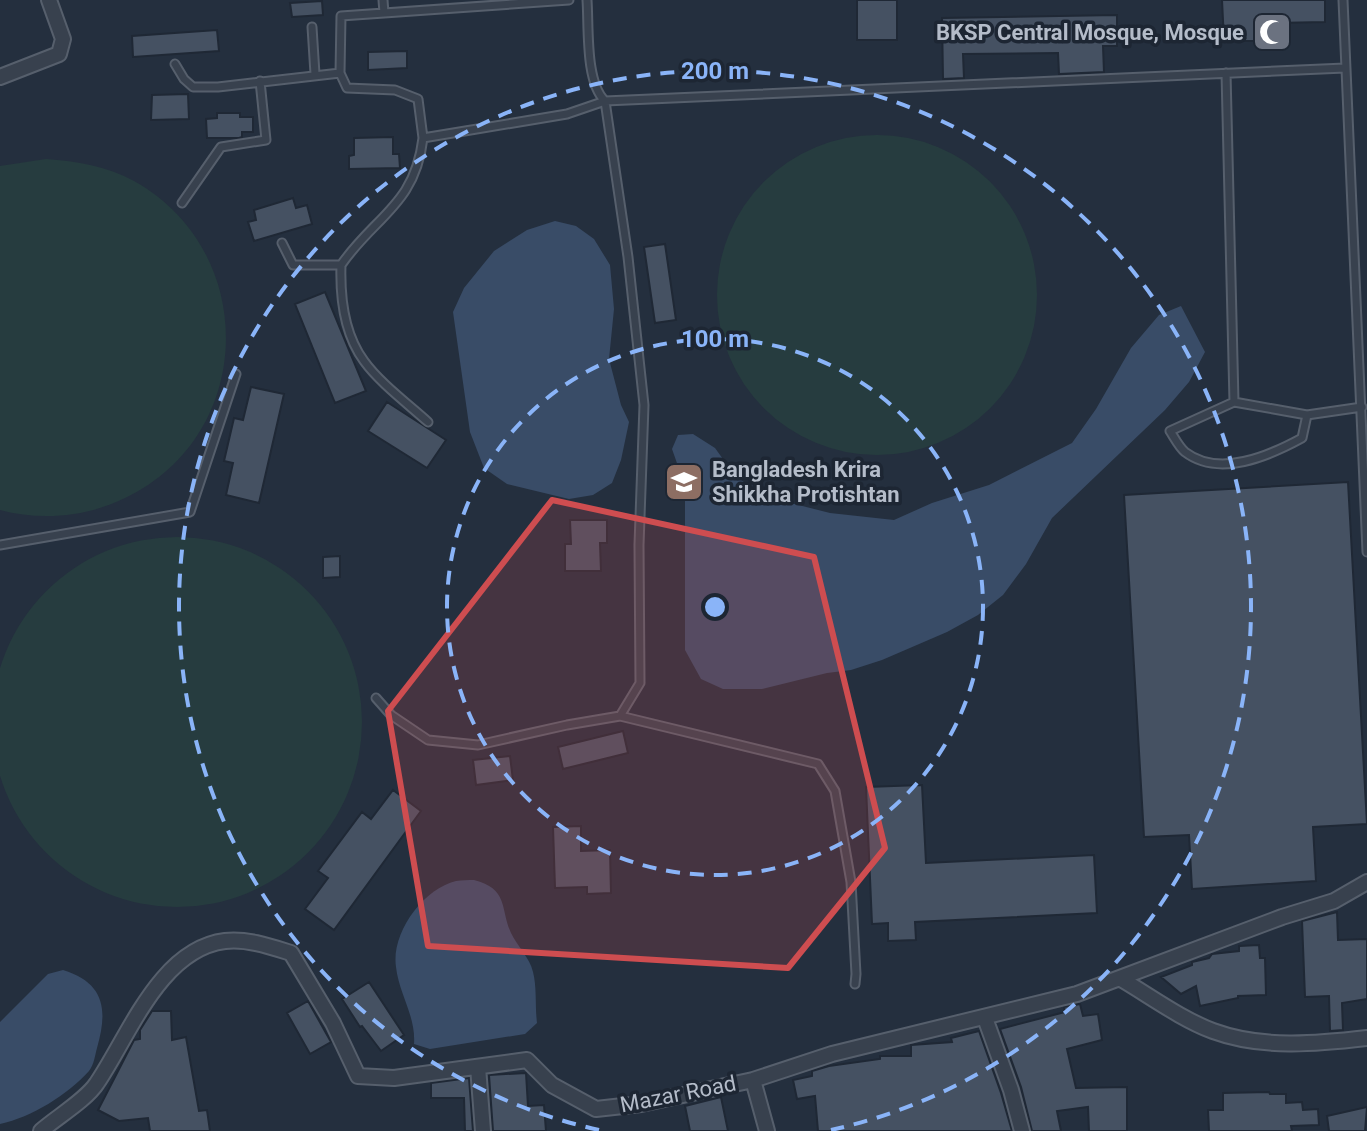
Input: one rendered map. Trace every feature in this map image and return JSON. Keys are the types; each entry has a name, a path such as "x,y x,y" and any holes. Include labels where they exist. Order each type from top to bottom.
{"street":[{"path":"0,77 59,54 63,39 49,0"},
{"name":"Mazar Road","path":"41,1131 95,1086 135,1017 175,966 193,952 225,941 268,946 291,953 333,1023 358,1076 394,1078 527,1060 552,1085 596,1109 641,1104 753,1080 832,1054 1077,994 1282,917 1334,901 1367,882"},
{"path":"1121,979 1209,1030 1241,1040 1296,1043 1367,1038"},
{"path":"985,1018 1022,1131"},
{"path":"478,1067 483,1131"},
{"path":"753,1080 767,1131"}],"lane":[{"path":"383,0 384,13"},
{"path":"428,422 364,362 349,334 340,289 341,265 404,195 420,163 423,138 418,99 395,90 347,88 340,73 341,16 569,0"},
{"path":"587,0 592,74 598,95 605,101 628,257 644,405 639,545 640,683 620,716"},
{"path":"1343,0 1367,552"},
{"path":"312,27 315,74"},
{"path":"175,64 193,87 340,73"},
{"path":"423,138 567,114 605,101 1345,68"},
{"path":"1226,73 1234,402"},
{"path":"182,203 221,147 266,140 260,81"},
{"path":"282,243 293,265 341,265"},
{"path":"0,545 190,512 236,374"},
{"path":"1307,415 1302,438 1280,450 1247,461 1208,462 1185,451 1170,431 1234,402 1307,415 1362,407"},
{"path":"376,698 391,715 428,740 478,745 620,716 818,764 835,791 851,882 855,984"}],"highlighted area":[{"path":"552,500 814,557 885,848 788,968 428,946 388,711"}],"green space":[{"path":"877,135 908,138 938,147 966,162 990,182 1010,206 1025,234 1034,264 1037,295 1034,326 1025,356 1010,384 990,408 966,428 938,443 908,452 877,455 846,452 816,443 788,428 764,408 744,384 729,356 720,326 717,295 720,264 729,234 744,206 764,182 788,162 816,147 846,138"},
{"path":"46,159 91,165 123,176 175,212 204,251 221,296 226,342 219,389 199,432 168,469 125,498 110,504 80,513 48,516 0,510 0,166"},
{"path":"177,537 213,541 248,551 280,568 308,591 331,619 348,651 358,686 362,722 358,758 348,793 331,825 308,853 280,876 248,893 213,903 177,907 141,903 106,893 74,876 46,853 23,825 6,793 -4,758 -8,722 -4,686 6,651 23,619 46,591 74,568 106,551 141,541"}],"water":[{"path":"555,221 576,226 594,239 610,265 614,309 609,359 621,405 629,422 621,460 612,483 593,495 569,499 507,484 484,468 470,432 453,312 464,288 494,251 527,230"},
{"path":"1181,306 1205,352 1189,382 1165,410 1052,518 1026,564 1003,595 978,615 947,632 851,670 762,689 723,689 701,679 685,650 685,486 672,449 678,435 693,434 715,448 733,473 759,495 830,513 894,520 932,503 989,485 1072,443 1096,409 1131,348 1159,315"},
{"path":"474,880 493,889 502,901 511,933 531,967 537,1023 525,1034 430,1049 414,1044 412,1024 396,967 399,940 412,914 432,893 456,881"},
{"path":"63,970 88,982 100,1000 102,1022 92,1066 80,1080 48,1104 0,1124 0,1022 48,974"}],"building":[{"path":"857,0 897,0 897,40 857,40"},
{"path":"1222,0 1325,0 1325,22 1276,23 1276,41 1224,41"},
{"path":"322,1 323,15 292,17 290,3"},
{"path":"1117,15 1117,46 1103,46 1104,72 1059,74 1058,53 963,54 964,78 943,79 942,18"},
{"path":"217,30 219,51 133,57 132,36"},
{"path":"407,51 407,68 368,70 368,52"},
{"path":"188,94 189,119 151,120 152,95"},
{"path":"217,113 240,113 240,117 253,117 253,132 242,132 239,138 207,138 206,119 217,118"},
{"path":"393,137 393,154 399,154 400,168 349,169 349,156 354,155 354,138"},
{"path":"293,198 296,208 307,205 312,224 254,241 248,222 256,220 254,210"},
{"path":"665,244 676,320 655,323 644,247"},
{"path":"325,292 366,391 335,403 295,304"},
{"path":"251,387 284,394 259,503 226,495 233,463 224,461 234,418 243,420"},
{"path":"387,402 446,440 427,468 368,431"},
{"path":"1348,482 1367,824 1313,827 1316,881 1192,889 1189,835 1144,837 1124,495"},
{"path":"570,520 607,520 607,543 600,543 601,571 565,571 565,544 571,544"},
{"path":"340,556 340,577 323,578 323,557"},
{"path":"623,731 628,753 563,769 558,747"},
{"path":"510,756 513,780 476,785 473,760"},
{"path":"922,785 926,863 1094,855 1097,913 915,922 916,940 888,941 888,923 872,924 866,787"},
{"path":"393,790 421,811 334,930 305,909 328,878 318,871 362,812 371,819"},
{"path":"581,826 581,851 610,850 611,893 587,894 587,887 555,888 553,827"},
{"path":"1337,912 1338,940 1367,939 1367,999 1342,1003 1343,1030 1330,1031 1329,996 1305,997 1302,921"},
{"path":"1259,945 1260,958 1265,958 1266,995 1238,996 1200,1006 1196,986 1181,994 1161,977 1192,965 1192,962 1209,958 1212,954 1239,951 1239,946"},
{"path":"369,982 404,1035 381,1051 360,1027 342,999"},
{"path":"308,1001 331,1042 310,1054 287,1013"},
{"path":"1080,1004 1083,1016 1098,1014 1102,1040 1067,1049 1076,1088 1127,1087 1127,1131 1089,1131 1088,1107 1057,1111 1061,1131 1032,1131 1021,1087 1000,1029 1065,1012 1064,1007"},
{"path":"152,1011 171,1011 172,1040 186,1037 199,1111 207,1110 210,1131 150,1131 148,1118 119,1121 98,1110 134,1040 140,1039 140,1030"},
{"path":"979,1031 1012,1131 818,1131 815,1096 797,1099 793,1080 812,1076 812,1071 880,1059 880,1056 911,1056 911,1045 952,1042 951,1038"},
{"path":"526,1073 528,1106 544,1105 546,1131 493,1131 489,1075"},
{"path":"469,1078 473,1131 465,1131 464,1098 431,1098 431,1083"},
{"path":"1223,1093 1286,1094 1286,1103 1302,1102 1303,1110 1318,1109 1319,1125 1291,1126 1292,1131 1209,1131 1208,1110 1223,1110"},
{"path":"721,1097 728,1131 690,1131 685,1106"},
{"path":"1367,1107 1365,1131 1329,1131 1327,1116"}],"place":[{"name":"BKSP Central Mosque, Mosque","path":"1272,32"},
{"name":"Bangladesh Krira Shikkha Protishtan","path":"684,482"}]}
